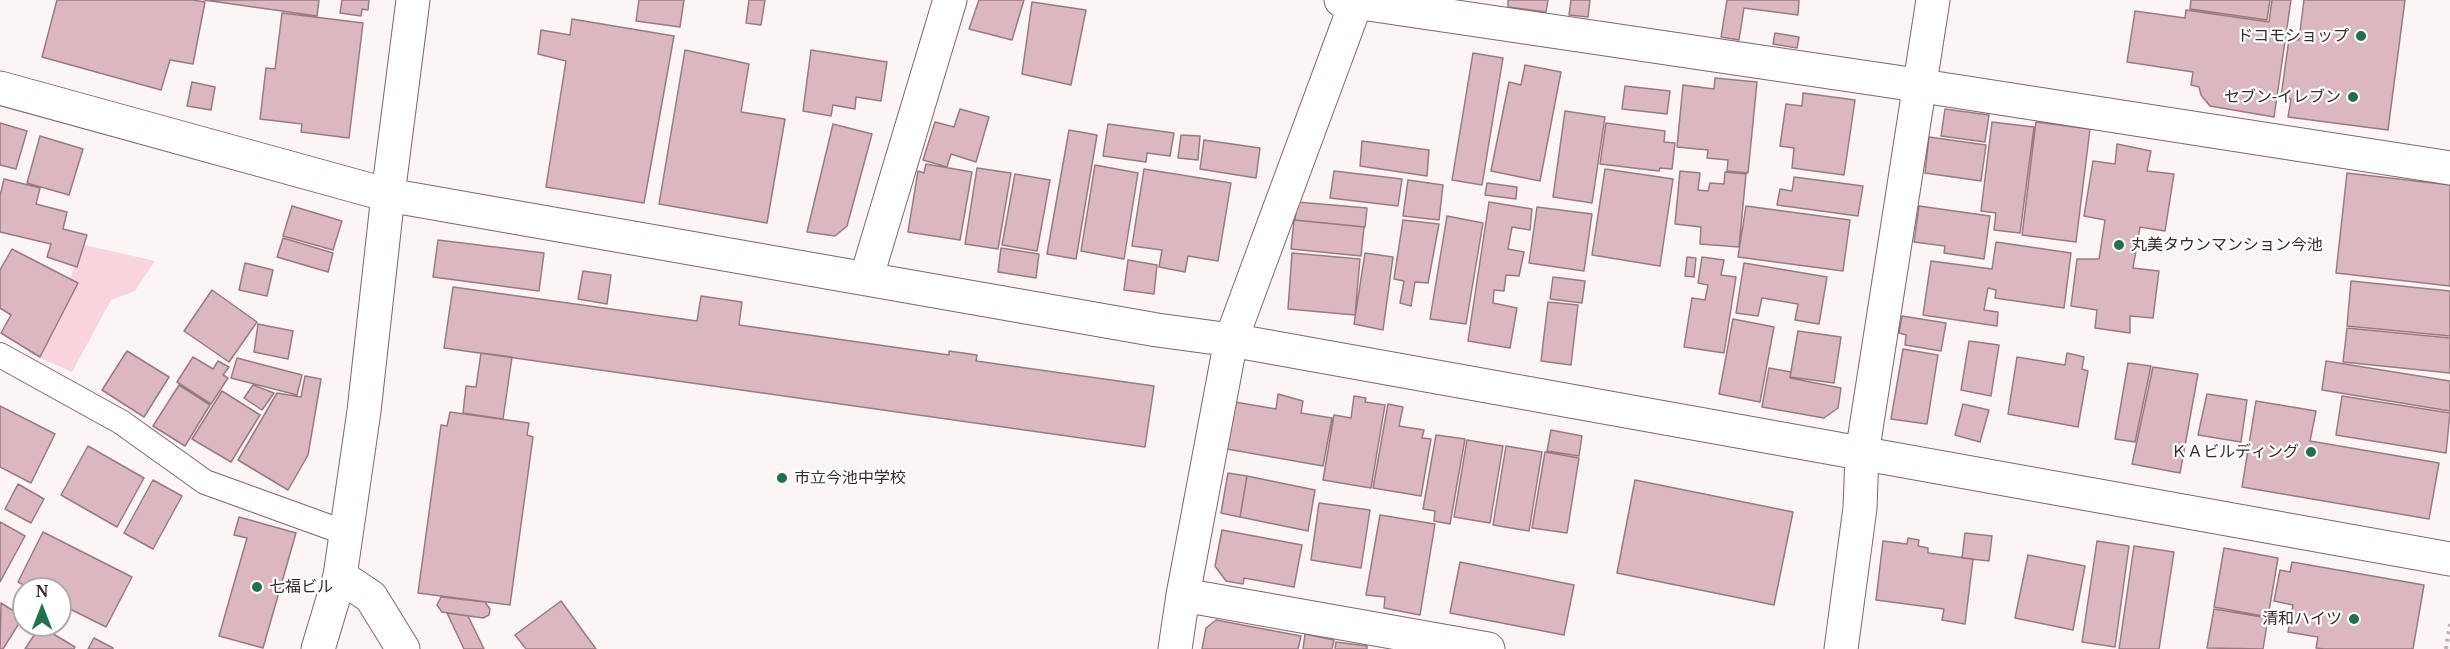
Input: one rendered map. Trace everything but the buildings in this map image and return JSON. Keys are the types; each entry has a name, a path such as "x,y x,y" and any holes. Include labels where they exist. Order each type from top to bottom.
{"street":[{"path":"318,649 340,576 364,411 413,0"},
{"path":"866,279 950,0"},
{"path":"1841,649 1860,508 1862,454 1933,0"},
{"path":"1175,649 1231,340 1352,1 2450,168"},
{"path":"0,88 388,195 1157,330 1231,340 2450,559"},
{"path":"340,576 371,597 403,649"},
{"path":"1183,595 1488,649"}],"lane":[{"path":"0,355 121,422 205,482 346,532"}],"path":[{"path":"2446,649 2450,624"}],"shaded area":[{"path":"80,244 155,261 135,291 111,300 72,372 29,353 67,291"}],"place":[{"name":"ドコモショップ","path":"2361,36"},
{"name":"セブン-イレブン","path":"2353,97"},
{"name":"丸美タウンマンション今池","path":"2119,245"},
{"name":"ＫＡビルディング","path":"2311,452"},
{"name":"市立今池中学校","path":"782,478"},
{"name":"七福ビル","path":"257,587"},
{"name":"清和ハイツ","path":"2354,619"}]}
